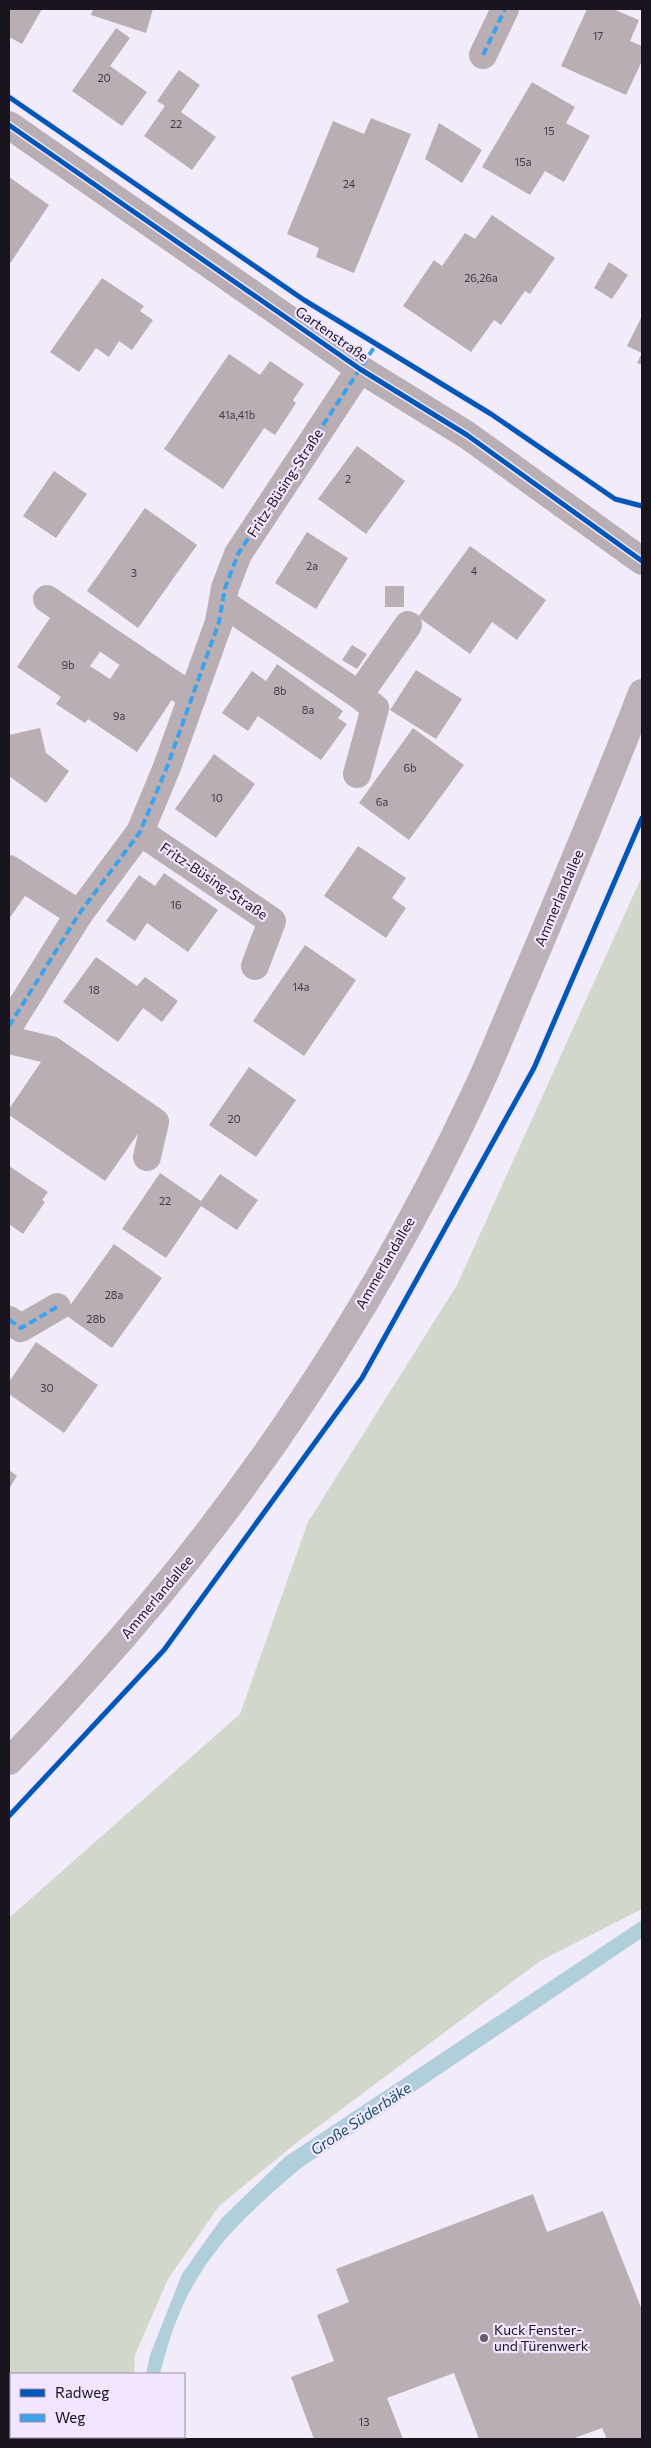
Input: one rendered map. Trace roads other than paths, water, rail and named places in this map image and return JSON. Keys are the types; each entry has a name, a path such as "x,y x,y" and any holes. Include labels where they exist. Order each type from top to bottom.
{"main road":[{"name":"Ammerlandallee","path":"9,1761 128,1632 186,1562 256,1468 366,1298 422,1199 475,1094 560,897 642,693"}],"street":[{"path":"483,55 505,9"},
{"name":"Gartenstraße","path":"9,125 360,368 467,435 642,560"},
{"name":"Fritz-Büsing-Straße","path":"9,1026 79,914 140,832 168,767 219,622 225,588 238,554 360,368"},
{"path":"47,600 192,697"},
{"path":"223,603 359,695 375,708 356,774"},
{"path":"359,695 408,625"},
{"name":"Fritz-Büsing-Straße","path":"140,832 272,920 255,966"},
{"path":"9,869 79,914"},
{"path":"9,1040 51,1050 155,1122 147,1157"},
{"path":"9,1320 21,1328 57,1307"}],"water":[{"name":"Große Süderbäke","path":"642,1920 642,1938 301,2168 274,2191 229,2235 211,2258 195,2282 181,2309 160,2373 146,2373 150,2355 182,2274 221,2219 285,2157"}],"place":[{"name":"Kuck Fenster- und Türenwerk","path":"484,2338"}]}
